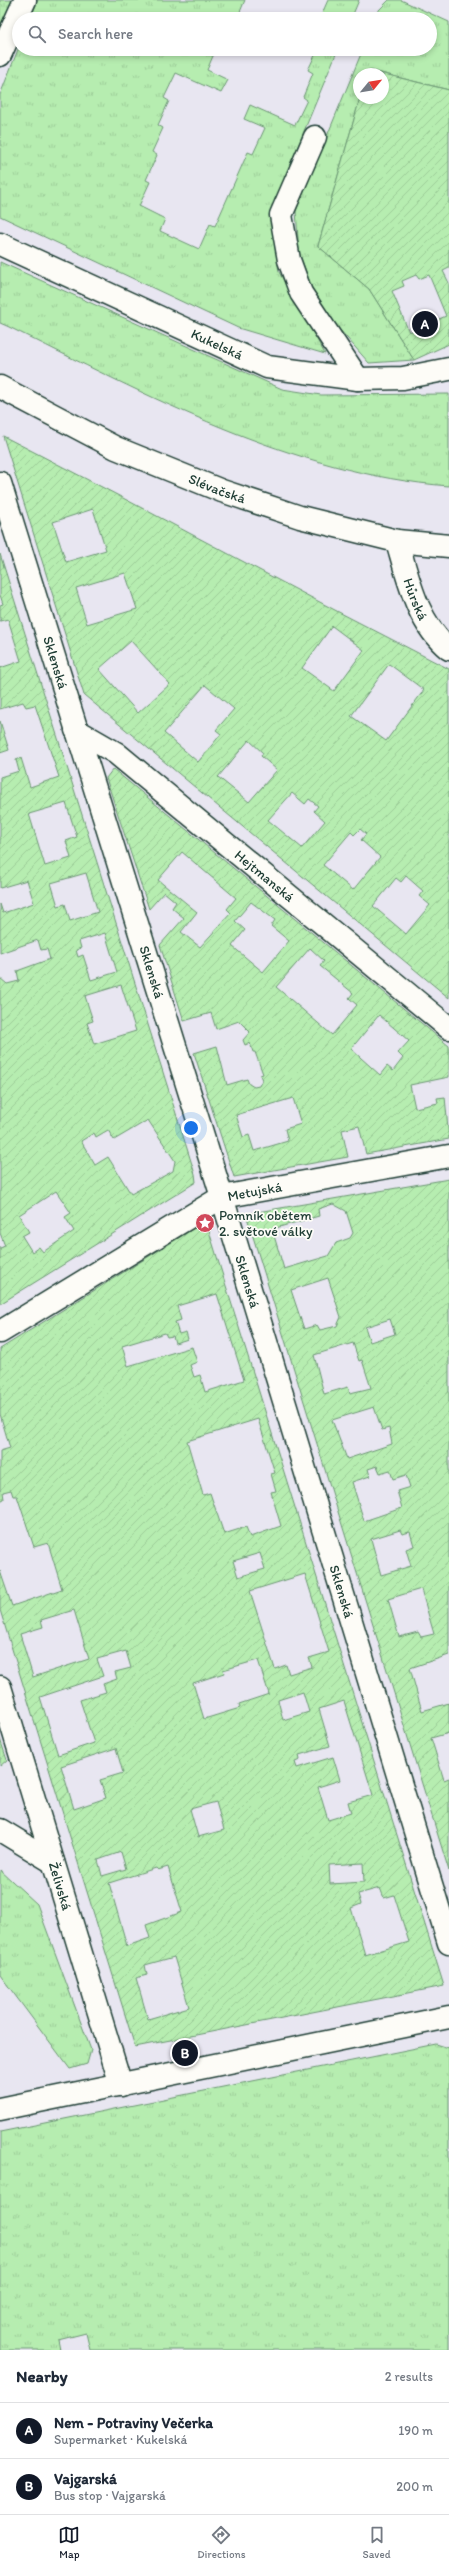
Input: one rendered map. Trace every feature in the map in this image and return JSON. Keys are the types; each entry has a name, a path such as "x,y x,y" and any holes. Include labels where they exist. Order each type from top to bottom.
{"street":[{"path":"20,12 25,0"},
{"path":"0,55 12,29"},
{"path":"315,137 281,215 288,260 301,293 358,379"},
{"name":"Kukelská","path":"0,244 267,368 358,379 403,378 449,369"},
{"name":"Slévačská","path":"0,387 116,448 222,492 300,517 397,541 449,546"},
{"name":"Sklenská","path":"0,484 222,1197 449,1943"},
{"name":"Hůrská","path":"397,541 415,599 430,626 448,648"},
{"name":"Hejtmanská","path":"76,730 116,753 449,1028"},
{"name":"Metujská","path":"0,1332 222,1197 449,1156"},
{"name":"Želivská","path":"0,1687 121,2085"},
{"path":"0,1830 53,1862"},
{"path":"0,2109 449,2017"}],"green space":[{"path":"0,0 17,0 12,12 0,41"},
{"path":"38,0 245,0 240,12 33,12"},
{"path":"328,0 359,0 354,12 323,12"},
{"path":"389,0 401,0 427,12 378,12"},
{"path":"437,16 449,22 449,90 389,75 389,68 355,68 360,56 437,56"},
{"path":"15,56 213,56 207,70 228,80 221,93 176,73 164,98 169,101 158,125 163,128 152,152 157,155 146,180 150,182 139,206 165,219 160,231 199,249 210,224 215,226 248,152 253,154 265,128 244,119 250,105 295,125 307,100 303,97 313,73 308,70 315,56 335,56 273,206 272,227 279,272 325,354 238,328 0,216 0,95"},
{"path":"353,73 353,104 358,104 318,246 369,289 414,360 369,363 318,305 299,252 296,211"},
{"path":"389,75 449,90 449,268 443,271 449,283 449,344 414,360 369,289 318,246 358,104 389,104","holes":["416,275 419,279 429,275 446,316 409,332 392,291 404,286 402,281"]},
{"path":"0,262 282,389 321,395 449,394 449,486 390,479 333,466 277,448 221,427 167,404 0,323"},
{"path":"3,436 449,669 449,998 84,695","holes":["93,509 106,550 66,562 53,522","125,573 137,609 87,624 76,588","332,626 364,650 334,691 302,668","131,641 170,684 138,713 99,669","389,664 424,690 386,741 351,716","205,685 234,709 216,730 221,734 198,762 164,733","249,740 263,753 261,756 277,770 249,802 218,777","292,793 305,804 309,799 318,806 314,811 325,821 302,848 268,820","360,829 366,834 361,840 380,857 353,890 323,865 351,832 354,835","406,876 423,891 419,896 430,905 406,934 373,906 396,878 401,882"]},
{"path":"0,554 195,1174 196,1182 0,1304 0,1248 5,1246 0,1233 0,978 7,984 19,981 17,971 50,959 47,949 41,950 38,940 0,953 0,904 3,913 34,903 27,880 0,888 0,777 19,771 16,760 21,758 30,787 59,777 35,705 26,707 23,702 0,709 0,668 21,661 8,619 0,621 0,605 3,604 0,595","holes":["66,803 77,837 66,841 71,858 45,866 29,814","86,873 98,912 70,921 65,904 58,906 51,883","105,933 117,972 91,980 83,955 78,957 76,950 81,948 79,941","121,985 136,1031 94,1044 87,1023 93,1021 85,996","148,1120 175,1161 173,1171 131,1194 108,1157 95,1165 81,1141 94,1133 96,1137 108,1130 114,1140","56,1191 71,1213 65,1217 74,1231 43,1252 39,1247 32,1252 22,1236 29,1232 19,1215"]},
{"path":"0,721 9,750 0,753"},
{"path":"113,769 449,1046 449,1077 410,1085 415,1108 438,1103 437,1098 445,1097 449,1139 366,1154 359,1126 342,1130 348,1157 234,1177 194,1053 217,1046 227,1085 247,1079 249,1084 254,1087 259,1086 262,1080 260,1075 263,1074 250,1043 245,1045 243,1040 250,1032 239,1021 216,1029 211,1013 184,1021 160,945 184,918 172,908 176,902 164,892 149,909 106,778","holes":["182,852 236,898 227,909 231,913 200,947 181,932 197,912 158,880","251,902 275,920 271,926 289,941 263,972 232,946 245,930 235,921","310,948 324,961 320,966 353,993 349,998 357,1005 332,1035 276,987","379,1015 409,1041 398,1053 403,1058 393,1071 387,1066 380,1075 351,1049","293,1098 301,1124 285,1129 288,1141 254,1151 249,1135 243,1137 236,1115"]},
{"path":"449,1179 449,1655 410,1668 422,1711 449,1703 449,1733 431,1738 444,1780 449,1778 449,1871 246,1214","holes":["333,1204 346,1211 353,1233 350,1238 336,1243 328,1256 284,1269 272,1229 319,1216 318,1209","328,1278 341,1317 337,1326 320,1330 317,1325 304,1329 291,1290","390,1319 395,1334 370,1342 365,1327","353,1343 359,1361 362,1360 371,1388 350,1393 348,1387 324,1394 314,1355","374,1407 382,1430 389,1428 392,1444 347,1459 332,1420","377,1466 380,1473 390,1470 393,1479 406,1475 410,1487 397,1491 402,1508 364,1521 352,1482 370,1476 368,1469","400,1530 402,1534 410,1532 414,1546 406,1549 411,1566 381,1575 371,1539","421,1589 434,1634 421,1637 418,1632 399,1637 388,1599"]},
{"path":"201,1224 208,1228 444,1986 135,2047 0,1610 0,1571 12,1606 62,1589 48,1543 34,1547 17,1496 13,1496 11,1490 3,1492 4,1499 0,1501 0,1451 10,1448 0,1414 0,1349","holes":["217,1294 244,1380 205,1392 200,1375 194,1377 190,1365 197,1362 192,1347 128,1366 122,1346 165,1333 167,1337 173,1336 175,1343 188,1339 186,1332 179,1334 175,1322 181,1320 177,1306","258,1419 275,1473 271,1474 276,1491 271,1492 281,1526 250,1537 246,1527 224,1534 210,1493 203,1495 187,1441","260,1553 265,1569 238,1577 233,1561","305,1574 329,1652 309,1658 312,1667 289,1674 286,1665 275,1669 250,1591","74,1610 89,1659 33,1677 20,1634 43,1627 41,1620","126,1651 131,1668 115,1672 117,1679 103,1684 106,1692 80,1700 94,1743 58,1755 40,1697 103,1676 97,1659","258,1660 269,1694 239,1704 240,1708 204,1719 193,1683 224,1673 223,1670","303,1692 309,1712 283,1720 278,1700","344,1701 373,1795 348,1802 351,1813 328,1820 318,1787 340,1780 333,1757 297,1768 295,1762 300,1760 299,1755 330,1746 319,1709","116,1748 123,1773 100,1780 106,1798 74,1809 61,1766","216,1802 224,1830 198,1837 190,1809","121,1852 126,1869 102,1876 98,1860","363,1863 364,1882 330,1884 329,1865","168,1867 182,1912 146,1925 150,1938 127,1946 109,1883 156,1868 158,1870","380,1888 384,1898 394,1895 409,1942 365,1955 351,1908 361,1904 358,1894","174,1957 189,2007 148,2019 136,1978 147,1975 145,1965"]},
{"path":"0,1739 7,1760 0,1766"},
{"path":"0,1870 37,1904 91,2050 87,2064 70,2069 0,1975"},
{"path":"436,2044 449,2048 449,2350 90,2350 86,2333 58,2340 60,2350 0,2350 0,2132"}],"place":[{"name":"Nem - Potraviny Večerka","path":"425,324"},
{"name":"Pomník obětem 2. světové války","path":"205,1223"},
{"name":"Vajgarská","path":"185,2053"}]}
